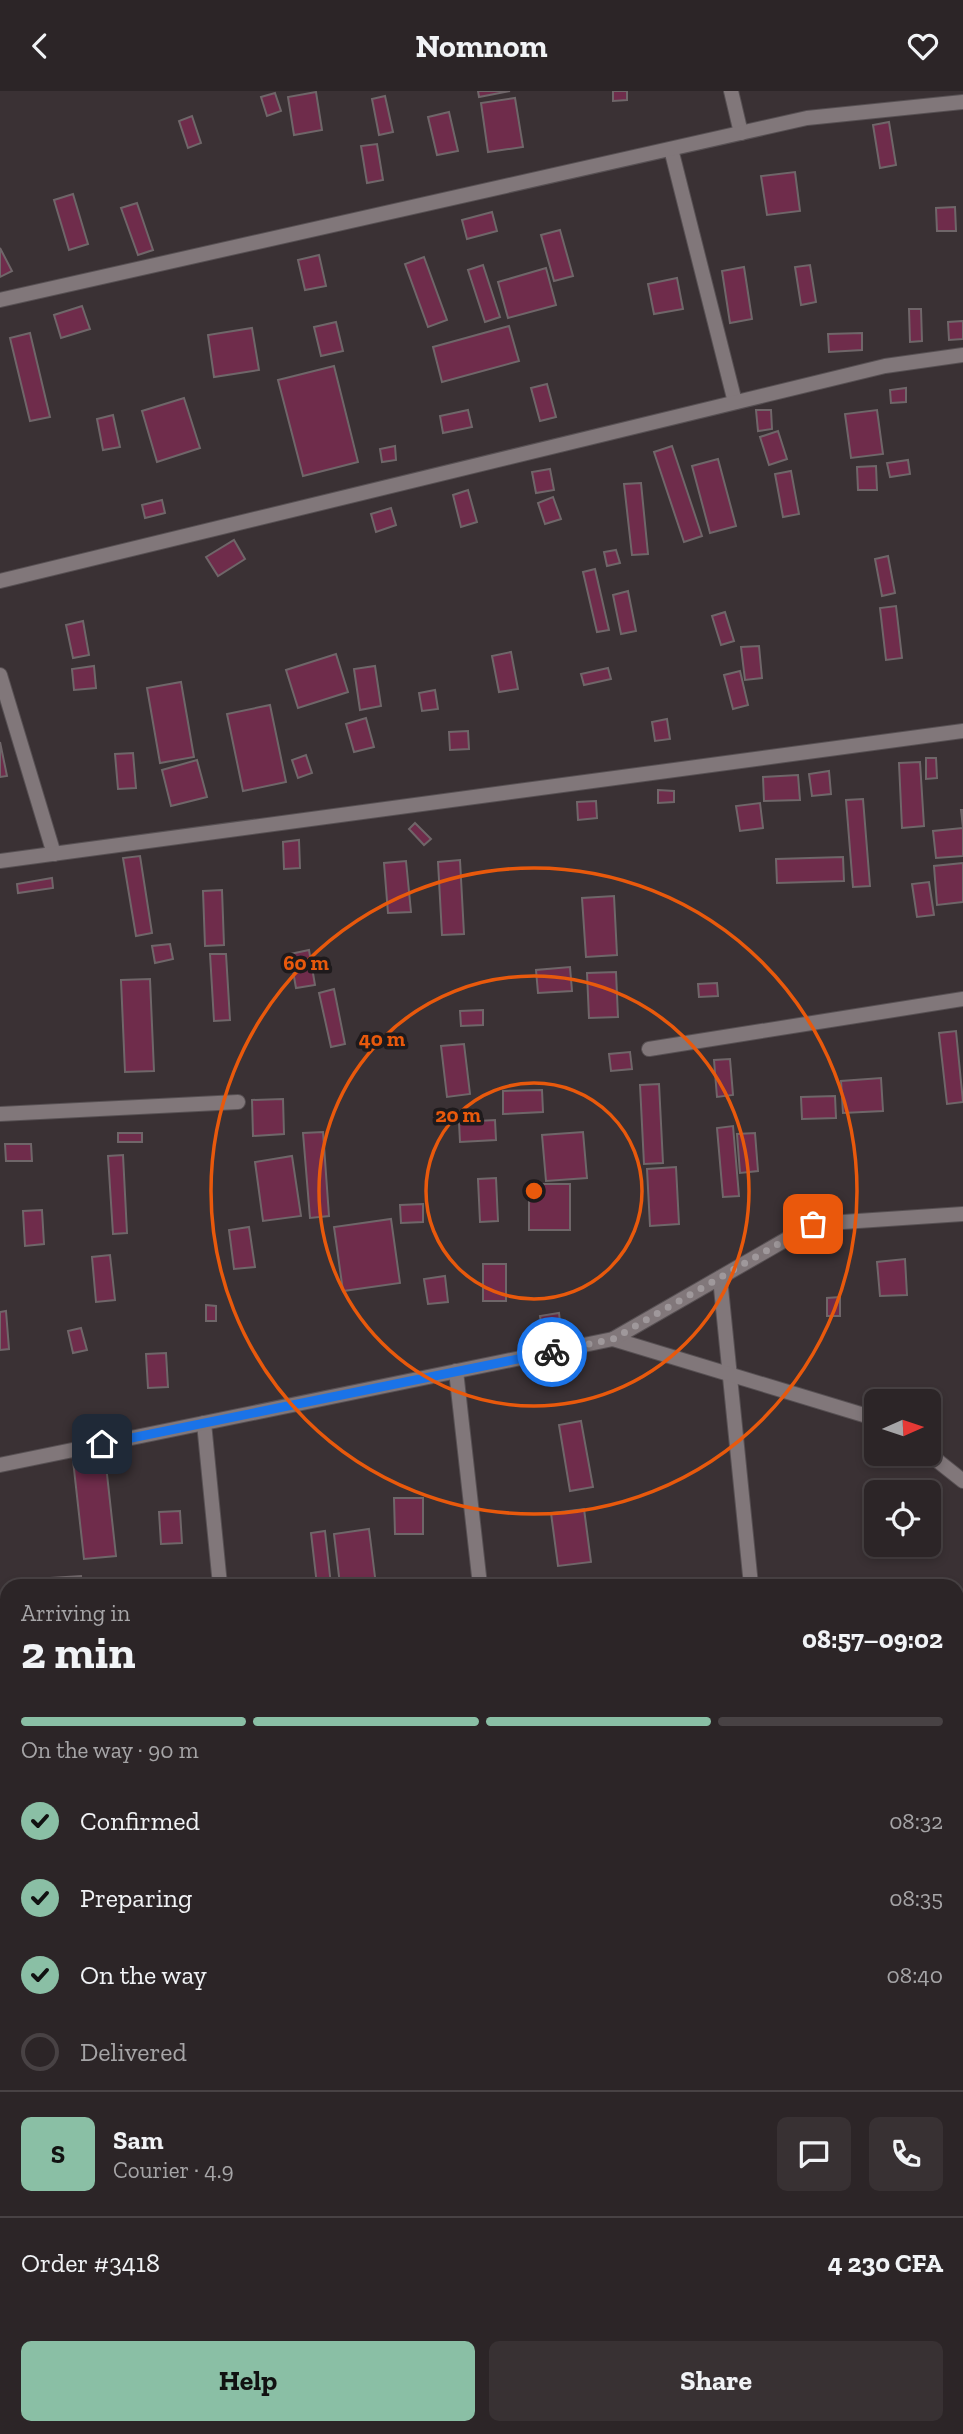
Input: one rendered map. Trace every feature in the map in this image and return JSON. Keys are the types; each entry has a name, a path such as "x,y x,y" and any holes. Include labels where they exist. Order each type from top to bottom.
{"street":[{"path":"731,91 741,134"},
{"path":"0,300 807,118 963,102"},
{"path":"671,149 735,402"},
{"path":"0,581 885,366 963,355"},
{"path":"0,675 54,854"},
{"path":"0,861 963,731"},
{"path":"649,1049 963,999"},
{"path":"0,1114 238,1102"},
{"path":"0,1465 613,1339 813,1224 963,1214"},
{"path":"720,1278 750,1579"},
{"path":"613,1339 864,1415"},
{"path":"456,1371 479,1579"},
{"path":"204,1423 219,1579"},
{"path":"942,1464 963,1481"}],"building":[{"path":"478,91 510,91 479,97"},
{"path":"613,91 627,91 627,100 613,101"},
{"path":"316,92 322,130 294,135 288,97"},
{"path":"275,93 281,111 267,116 261,97"},
{"path":"385,96 393,132 379,135 372,99"},
{"path":"515,98 523,147 488,152 481,103"},
{"path":"449,112 458,151 437,155 428,117"},
{"path":"192,116 201,143 188,148 179,121"},
{"path":"889,122 896,165 880,168 873,125"},
{"path":"377,144 383,180 367,183 361,146"},
{"path":"795,172 800,211 767,215 761,176"},
{"path":"73,194 88,244 69,250 54,200"},
{"path":"137,203 153,250 138,255 121,208"},
{"path":"955,207 956,231 937,231 936,208"},
{"path":"492,212 497,231 467,239 462,220"},
{"path":"560,230 573,276 554,281 541,235"},
{"path":"0,248 12,271 0,277"},
{"path":"319,255 326,286 305,290 298,260"},
{"path":"424,257 447,320 428,327 405,264"},
{"path":"483,265 500,317 485,322 468,270"},
{"path":"810,265 816,302 801,305 795,267"},
{"path":"744,267 752,319 730,323 722,271"},
{"path":"546,268 556,305 508,318 498,282"},
{"path":"677,278 683,309 654,314 648,284"},
{"path":"82,306 90,329 61,338 54,315"},
{"path":"909,309 921,309 922,341 910,342"},
{"path":"963,321 963,339 949,340 948,322"},
{"path":"336,322 343,351 321,356 314,327"},
{"path":"509,326 519,361 442,382 433,347"},
{"path":"252,328 259,370 214,377 208,335"},
{"path":"30,333 50,417 30,421 10,338"},
{"path":"862,333 862,350 829,352 828,334"},
{"path":"334,366 358,462 303,476 278,380"},
{"path":"547,384 556,417 540,421 531,388"},
{"path":"906,388 906,402 891,403 890,390"},
{"path":"184,398 200,448 157,462 142,411"},
{"path":"468,410 472,427 443,433 440,416"},
{"path":"756,410 771,410 772,429 758,431"},
{"path":"877,410 883,454 851,458 845,414"},
{"path":"113,415 120,447 103,450 97,419"},
{"path":"778,431 787,459 769,465 760,437"},
{"path":"395,446 396,460 382,462 380,449"},
{"path":"672,446 702,536 684,542 654,452"},
{"path":"718,459 736,526 710,533 692,466"},
{"path":"908,460 910,474 890,477 887,463"},
{"path":"876,466 877,490 858,490 857,467"},
{"path":"550,469 554,490 536,493 532,472"},
{"path":"791,471 799,514 783,517 775,474"},
{"path":"641,483 648,554 632,555 624,484"},
{"path":"468,490 477,522 461,527 453,495"},
{"path":"553,497 561,519 545,524 538,503"},
{"path":"162,500 165,513 145,518 142,505"},
{"path":"391,508 396,525 376,532 371,514"},
{"path":"234,540 245,559 218,576 206,557"},
{"path":"616,550 620,563 607,566 604,552"},
{"path":"888,556 895,593 882,596 875,559"},
{"path":"595,569 609,630 597,632 583,572"},
{"path":"628,591 636,631 621,634 613,595"},
{"path":"896,606 902,658 886,660 880,608"},
{"path":"725,612 734,641 721,645 712,616"},
{"path":"83,621 89,655 73,658 66,625"},
{"path":"759,646 762,678 745,680 741,647"},
{"path":"511,652 518,689 499,692 492,656"},
{"path":"336,654 348,692 298,708 286,670"},
{"path":"94,666 96,688 74,690 72,669"},
{"path":"375,666 381,706 360,710 354,669"},
{"path":"608,668 611,679 584,685 581,674"},
{"path":"740,671 748,705 733,709 724,675"},
{"path":"181,682 194,757 160,763 147,688"},
{"path":"435,690 438,709 422,711 419,693"},
{"path":"270,705 286,782 243,791 227,714"},
{"path":"366,718 374,747 354,752 346,724"},
{"path":"667,719 670,739 655,741 652,722"},
{"path":"468,731 469,749 450,750 449,732"},
{"path":"0,742 7,776 0,777"},
{"path":"133,753 136,788 118,789 115,754"},
{"path":"306,755 312,773 298,778 292,760"},
{"path":"926,758 936,758 937,778 926,779"},
{"path":"197,760 207,797 171,806 162,770"},
{"path":"920,762 924,826 902,828 899,763"},
{"path":"829,771 831,794 812,796 809,774"},
{"path":"798,775 800,800 764,801 763,777"},
{"path":"658,790 674,791 674,802 658,803"},
{"path":"863,799 870,886 853,887 846,800"},
{"path":"596,801 597,818 578,820 577,802"},
{"path":"760,803 763,828 740,831 736,806"},
{"path":"415,823 431,839 424,845 409,829"},
{"path":"963,828 963,856 936,858 933,831"},
{"path":"299,840 300,868 284,869 283,842"},
{"path":"140,856 152,933 136,936 123,858"},
{"path":"843,857 844,881 777,883 776,859"},
{"path":"460,860 464,934 442,935 438,862"},
{"path":"406,861 411,912 388,913 384,863"},
{"path":"963,863 963,902 937,905 934,866"},
{"path":"52,878 53,888 18,893 17,884"},
{"path":"929,882 934,915 917,917 912,884"},
{"path":"222,890 224,945 205,946 203,891"},
{"path":"614,896 617,955 586,957 582,898"},
{"path":"170,944 173,959 155,963 152,946"},
{"path":"309,950 315,985 296,988 290,954"},
{"path":"210,954 226,954 230,1020 214,1021"},
{"path":"570,967 572,991 538,993 536,970"},
{"path":"616,972 618,1017 589,1018 587,973"},
{"path":"150,979 154,1071 125,1072 121,980"},
{"path":"717,983 718,996 699,997 698,984"},
{"path":"334,989 345,1044 331,1047 319,993"},
{"path":"483,1010 483,1025 461,1026 460,1011"},
{"path":"956,1031 963,1102 947,1104 939,1033"},
{"path":"464,1044 470,1094 447,1097 441,1046"},
{"path":"630,1052 632,1069 611,1071 609,1054"},
{"path":"730,1059 733,1095 717,1097 714,1060"},
{"path":"881,1078 883,1111 843,1113 841,1081"},
{"path":"659,1084 663,1163 644,1164 640,1085"},
{"path":"542,1090 543,1112 503,1114 503,1091"},
{"path":"835,1096 836,1118 802,1119 801,1097"},
{"path":"283,1099 284,1134 253,1136 252,1100"},
{"path":"495,1120 496,1140 460,1142 459,1122"},
{"path":"733,1126 739,1196 723,1197 717,1128"},
{"path":"323,1132 329,1216 310,1218 303,1133"},
{"path":"583,1132 587,1178 546,1181 542,1135"},
{"path":"118,1133 142,1133 142,1142 118,1142"},
{"path":"755,1133 758,1171 740,1173 737,1134"},
{"path":"5,1144 31,1144 32,1161 6,1161"},
{"path":"123,1155 127,1233 113,1234 108,1156"},
{"path":"292,1156 301,1216 263,1221 255,1162"},
{"path":"676,1167 679,1224 650,1226 647,1169"},
{"path":"496,1178 498,1221 480,1222 478,1179"},
{"path":"529,1184 570,1184 570,1230 529,1230"},
{"path":"423,1204 423,1222 401,1223 400,1205"},
{"path":"42,1210 44,1244 25,1246 23,1211"},
{"path":"391,1219 400,1283 343,1291 334,1227"},
{"path":"249,1227 255,1267 234,1269 229,1230"},
{"path":"110,1255 115,1300 96,1302 92,1257"},
{"path":"905,1259 907,1295 880,1296 877,1262"},
{"path":"483,1264 506,1264 506,1301 483,1301"},
{"path":"445,1276 448,1302 428,1304 424,1279"},
{"path":"840,1297 840,1316 827,1316 827,1298"},
{"path":"206,1305 216,1306 216,1321 206,1321"},
{"path":"6,1311 9,1349 0,1350 0,1312"},
{"path":"559,1313 561,1330 543,1333 540,1316"},
{"path":"81,1328 87,1350 73,1353 68,1331"},
{"path":"166,1353 168,1387 148,1388 146,1354"},
{"path":"581,1421 593,1487 570,1491 559,1425"},
{"path":"104,1447 116,1556 84,1559 72,1451"},
{"path":"124,1447 125,1457 111,1459 109,1449"},
{"path":"394,1498 423,1498 423,1534 395,1534"},
{"path":"584,1509 591,1562 558,1566 551,1513"},
{"path":"180,1511 182,1543 161,1544 159,1512"},
{"path":"369,1529 375,1579 339,1579 334,1534"},
{"path":"325,1531 330,1579 316,1579 311,1533"},
{"path":"81,1576 81,1579 51,1579"}],"way so far":[{"path":"552,1352 613,1339 813,1224"}],"route":[{"path":"102,1444 552,1352"}]}
